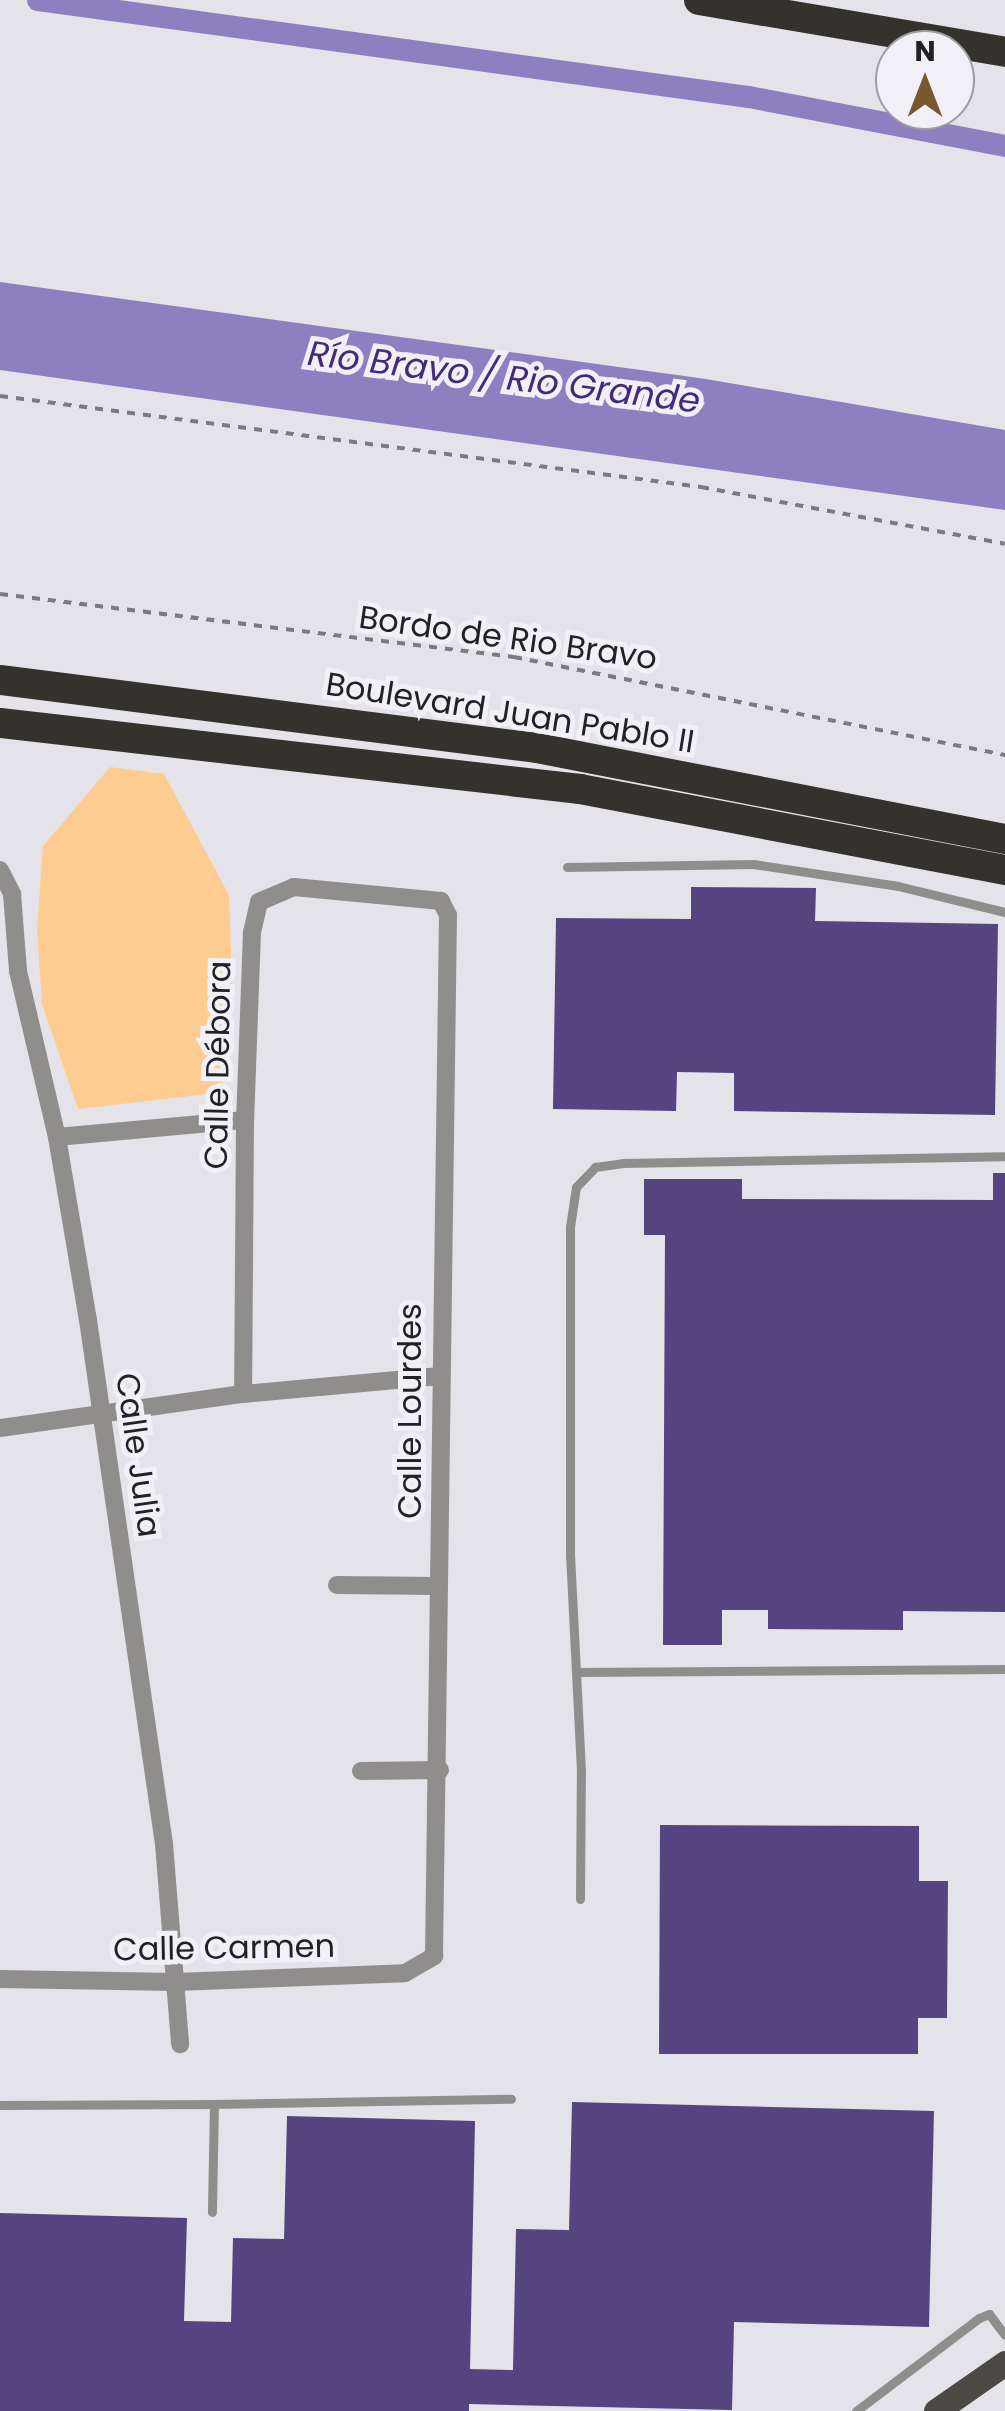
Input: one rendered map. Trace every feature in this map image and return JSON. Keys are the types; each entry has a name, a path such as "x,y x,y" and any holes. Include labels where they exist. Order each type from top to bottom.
{"highway":[{"path":"699,0 1005,52"},
{"path":"847,26 875,33"},
{"path":"975,58 1005,66"},
{"name":"Boulevard Juan Pablo II","path":"0,680 537,748 1005,839"},
{"name":"Boulevard Juan Pablo II","path":"0,722 580,789 1005,870"}],"main road":[{"path":"936,2411 1005,2363"}],"street":[{"name":"Calle Julia","path":"3,875 26,1014 57,1137 102,1414 164,1844 180,2044"},
{"name":"Calle Débora","path":"242,1394 252,932 259,902 294,887 417,899"},
{"name":"Calle Lourdes","path":"417,899 440,902 448,915 440,1376 438,1948"},
{"path":"57,1137 246,1120"},
{"path":"0,1428 242,1394 440,1376"},
{"path":"336,1585 439,1586"},
{"path":"361,1772 440,1770"},
{"name":"Calle Carmen","path":"0,1979 175,1982 405,1973 426,1966 438,1948"}],"lane":[{"path":"567,867 753,864 898,886 1005,912"},
{"path":"580,1898 577,1672 570,1558 570,1227 584,1175 595,1167 685,1158 1005,1156"},
{"path":"577,1672 1005,1669"},
{"path":"0,2105 511,2099"},
{"path":"212,2212 214,2104"},
{"path":"856,2411 979,2318 989,2314 1005,2335"}],"path":[{"path":"0,396 701,488 1005,544"},
{"name":"Bordo de Rio Bravo","path":"0,594 514,657 1005,755"}],"shaded area":[{"path":"110,767 164,774 229,895 232,979 226,1074 218,1093 78,1109 42,1004 37,930 43,846"}],"water":[{"name":"Río Bravo / Rio Grande","path":"0,282 706,379 1005,430 1005,510 0,370"}],"building":[{"path":"691,887 816,888 815,921 998,924 995,1115 734,1111 734,1073 677,1072 676,1111 553,1109 556,918 691,919"},
{"path":"993,1173 1005,1173 1005,1612 903,1611 903,1630 768,1629 768,1610 722,1610 722,1645 663,1645 665,1235 644,1235 644,1179 742,1179 742,1199 993,1200"},
{"path":"660,1825 919,1826 919,1881 948,1881 947,2018 918,2018 918,2054 659,2054"},
{"path":"572,2102 934,2111 929,2327 734,2322 732,2410 469,2404 469,2411 0,2411 0,2213 187,2218 184,2321 231,2322 233,2238 284,2239 287,2116 475,2121 470,2369 513,2370 516,2229 569,2230"}],"waterway":[{"path":"38,0 749,97 1005,146"}]}
